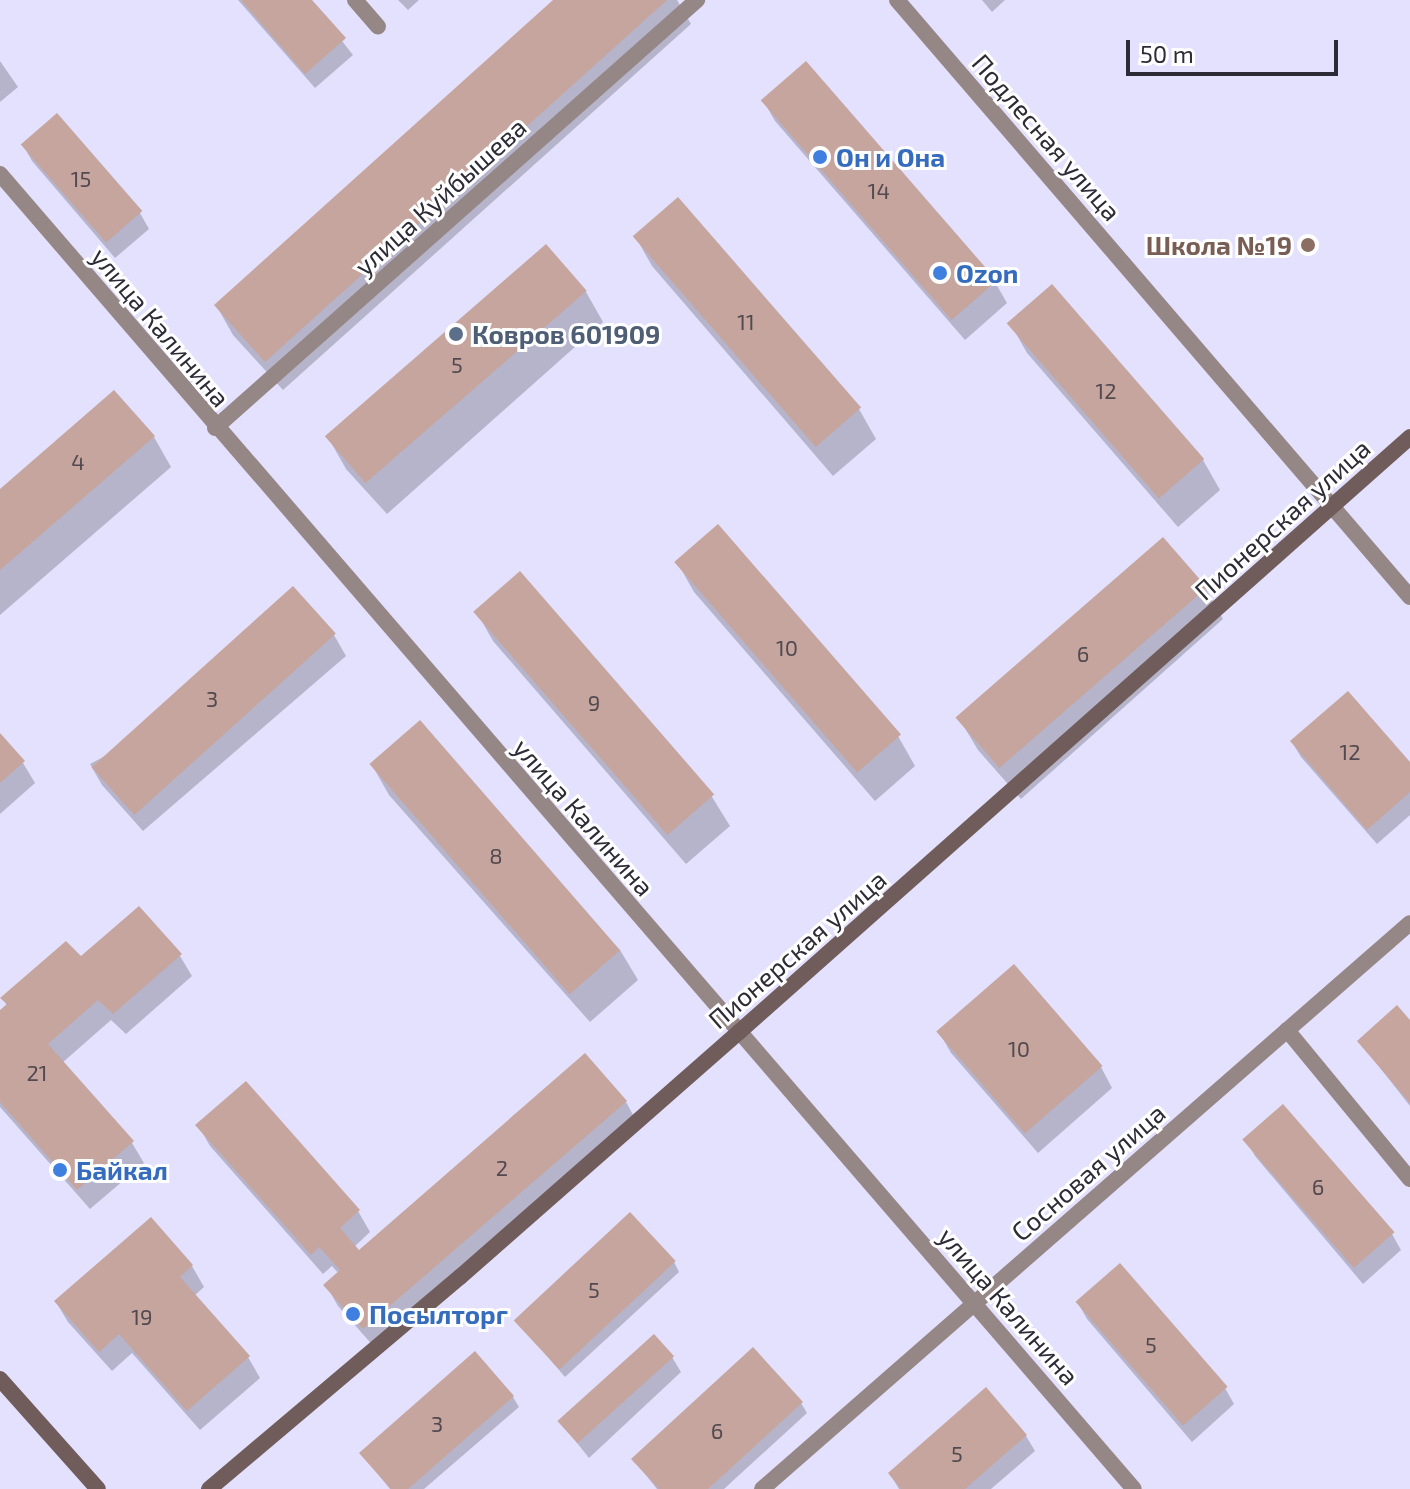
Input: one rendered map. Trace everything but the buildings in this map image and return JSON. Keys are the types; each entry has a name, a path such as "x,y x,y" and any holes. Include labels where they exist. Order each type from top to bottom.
{"street":[{"path":"355,0 378,26"},
{"name":"улица Куйбышева","path":"215,428 697,0"},
{"name":"Подлесная улица","path":"897,0 1410,597"},
{"name":"улица Калинина","path":"0,174 215,428 1134,1489"},
{"name":"Пионерская улица","path":"209,1489 460,1277 1410,437"},
{"name":"Сосновая улица","path":"762,1489 1410,923"},
{"path":"1287,1030 1410,1179"},
{"path":"0,1379 98,1489"}],"place":[{"name":"Он и Она","path":"820,157"},
{"name":"Школа №19","path":"1308,245"},
{"name":"Ozon","path":"940,273"},
{"name":"Ковров 601909","path":"456,334"},
{"name":"Байкал","path":"60,1170"},
{"name":"Посылторг","path":"353,1314"}]}
